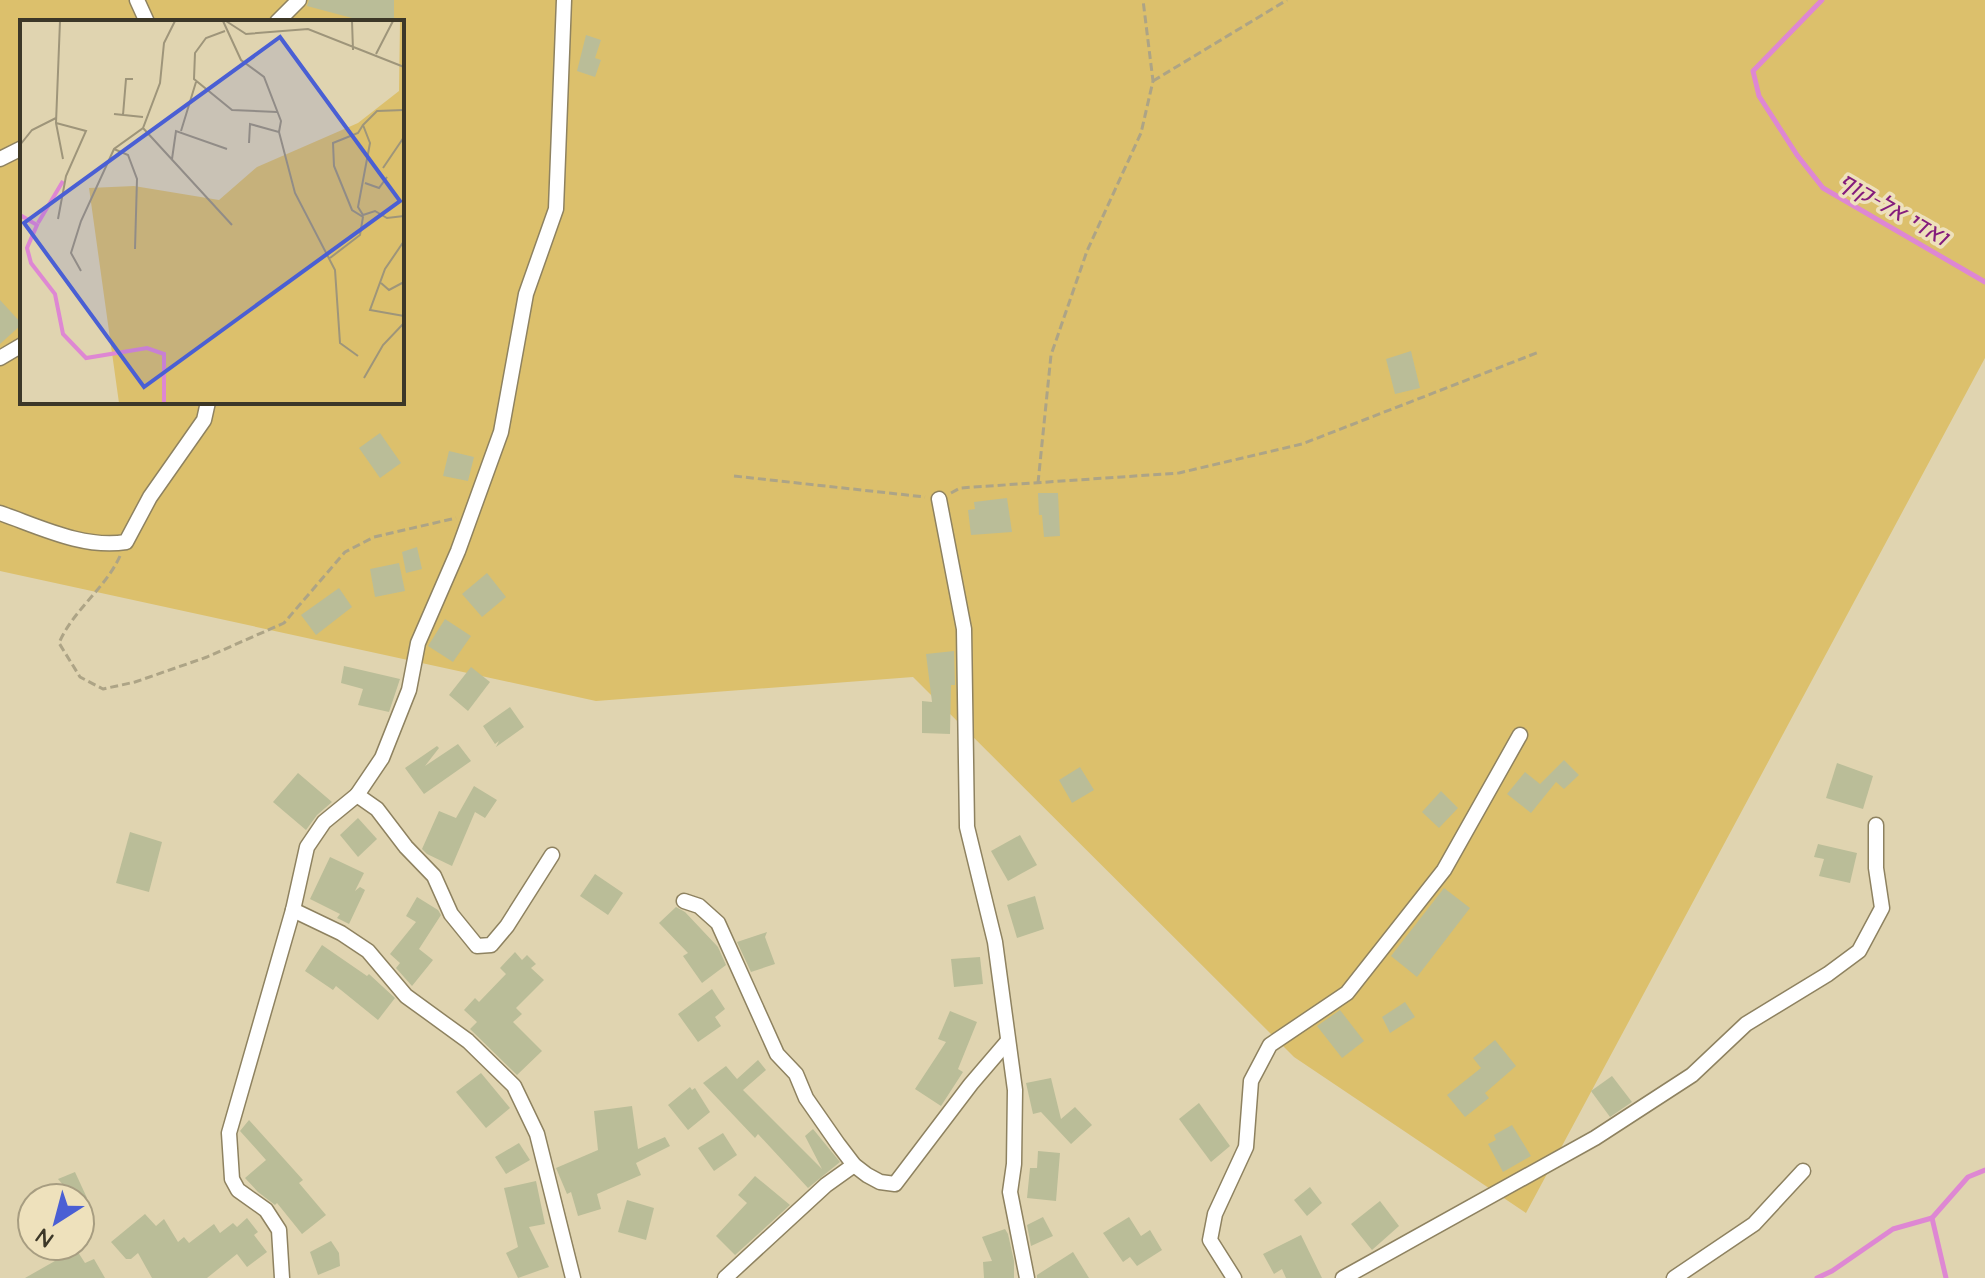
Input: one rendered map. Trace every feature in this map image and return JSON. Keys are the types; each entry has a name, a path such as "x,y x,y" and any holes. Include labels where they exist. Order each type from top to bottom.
{"street":[{"path":"137,0 146,20"},
{"path":"279,20 299,0"},
{"path":"282,1278 279,1230 266,1210 238,1190 232,1179 229,1133 293,910 307,847 324,822 357,795 382,758 409,690 418,643 458,551 501,432 526,294 556,209 564,0"},
{"path":"0,159 20,149"},
{"path":"0,358 20,346"},
{"path":"0,513 78,540 107,545 126,542 150,497 204,420 208,404"},
{"path":"939,499 964,629 967,827 995,942 1015,1090 1014,1164 1010,1192 1027,1278"},
{"path":"1234,1278 1210,1240 1215,1214 1246,1147 1251,1081 1270,1045 1347,993 1444,870 1520,735"},
{"path":"357,795 377,809 406,847 434,876 451,914 477,946 491,945 507,926 552,855"},
{"path":"1343,1278 1595,1138 1692,1075 1746,1024 1828,974 1859,951 1882,908 1876,868 1876,825"},
{"path":"684,901 699,906 718,923 777,1054 796,1074 806,1098 854,1165 880,1182 895,1184 1007,1042"},
{"path":"293,910 341,933 368,951 406,996 468,1041 514,1086 537,1134 561,1240 573,1278"},
{"path":"725,1278 826,1185 854,1165"},
{"path":"1674,1278 1754,1224 1803,1171"}],"path":[{"path":"1038,483 1051,355 1087,251 1141,133 1153,81 1143,0"},
{"path":"1153,81 1287,0"},
{"path":"734,476 939,499 960,488 1179,473 1302,444 1539,352"},
{"path":"126,542 114,568 67,624 59,643 80,677 103,689 135,682 207,657 284,623 345,552 374,537 471,514"}],"shaded area":[{"path":"0,0 1985,0 1985,358 1526,1213 1294,1057 913,677 596,701 0,571"}],"building":[{"path":"309,0 394,0 394,20 360,20 307,6"},
{"path":"586,35 601,40 595,58 601,60 595,77 577,71"},
{"path":"0,300 20,322 20,326 0,344"},
{"path":"1411,351 1420,388 1395,394 1386,359"},
{"path":"380,433 401,463 380,478 359,448"},
{"path":"449,451 474,457 468,481 443,476"},
{"path":"1038,493 1058,493 1060,536 1044,537"},
{"path":"1007,498 1012,532 971,535 968,510 975,509 974,502"},
{"path":"417,547 422,569 406,573 402,552"},
{"path":"399,563 405,591 375,597 370,569"},
{"path":"487,573 506,597 482,617 462,594"},
{"path":"339,588 352,607 316,635 301,615"},
{"path":"445,619 471,636 453,662 428,646"},
{"path":"954,651 955,685 951,685 950,734 922,733 922,701 932,702 926,654"},
{"path":"344,666 400,679 389,712 358,705 363,689 341,683"},
{"path":"471,667 490,682 468,711 449,695"},
{"path":"510,707 524,727 496,747 499,741 495,744 483,726"},
{"path":"458,744 471,761 424,794 405,768 437,746 439,748 425,766"},
{"path":"1564,760 1579,775 1564,789 1556,782 1531,813 1507,794 1525,772 1540,784"},
{"path":"1837,763 1873,776 1863,809 1826,798"},
{"path":"1080,767 1094,790 1072,803 1059,780"},
{"path":"298,773 332,802 306,830 273,802"},
{"path":"474,786 497,800 485,818 475,812 452,866 422,849 439,811 456,818"},
{"path":"1441,791 1458,808 1439,828 1422,812"},
{"path":"358,818 377,839 358,857 340,835"},
{"path":"130,832 162,842 149,892 116,883"},
{"path":"1020,835 1037,865 1008,881 991,851"},
{"path":"1818,844 1857,853 1850,883 1819,876 1824,859 1814,857"},
{"path":"330,857 364,873 355,891 360,887 365,890 349,924 337,918 340,914 310,899"},
{"path":"595,874 623,893 608,915 580,896"},
{"path":"1444,888 1470,908 1417,977 1391,956"},
{"path":"1035,896 1044,929 1017,938 1007,905"},
{"path":"417,897 441,915 419,949 433,960 412,986 396,968 400,963 390,954 416,922 406,916"},
{"path":"676,907 685,912 718,947 726,965 702,983 683,956 688,953 659,923"},
{"path":"767,932 765,937 775,964 751,972 737,942"},
{"path":"322,945 367,976 369,974 395,998 378,1020 336,986 333,990 305,971"},
{"path":"515,952 522,960 527,955 536,964 531,968 544,980 516,1008 522,1014 513,1022 542,1051 517,1075 470,1029 477,1022 464,1010 475,998 479,1002 506,974 500,968"},
{"path":"980,957 983,984 954,987 951,959"},
{"path":"712,989 725,1009 715,1017 721,1026 698,1042 678,1014"},
{"path":"1405,1002 1415,1017 1390,1033 1382,1017"},
{"path":"1340,1010 1364,1041 1342,1058 1317,1026"},
{"path":"950,1011 977,1022 958,1069 963,1072 941,1106 915,1089 946,1042 938,1039"},
{"path":"1495,1040 1516,1066 1485,1093 1489,1098 1465,1117 1447,1095 1481,1068 1473,1058"},
{"path":"758,1060 766,1070 743,1090 822,1169 805,1136 813,1129 840,1162 808,1188 758,1134 755,1138 703,1083 726,1066 737,1079"},
{"path":"481,1073 510,1108 486,1128 456,1092"},
{"path":"1612,1076 1632,1102 1610,1117 1591,1091"},
{"path":"1051,1078 1061,1119 1075,1107 1092,1125 1071,1144 1041,1112 1033,1114 1026,1083"},
{"path":"690,1087 692,1090 695,1088 710,1112 688,1130 668,1105"},
{"path":"1199,1103 1230,1146 1211,1162 1179,1119"},
{"path":"632,1106 638,1149 665,1137 670,1146 636,1163 641,1175 597,1194 601,1209 578,1216 571,1192 567,1194 556,1168 598,1150 594,1111"},
{"path":"249,1120 303,1180 299,1183 326,1215 302,1234 277,1203 275,1205 258,1192 245,1178 266,1160 240,1131"},
{"path":"1512,1125 1531,1156 1503,1172 1488,1144 1496,1140 1494,1135"},
{"path":"723,1133 737,1155 714,1171 698,1148"},
{"path":"519,1143 530,1160 506,1174 495,1157"},
{"path":"1038,1151 1060,1153 1056,1201 1027,1198 1030,1168 1037,1168"},
{"path":"75,1172 80,1182 61,1182 58,1179"},
{"path":"755,1176 790,1205 735,1255 716,1236 747,1203 738,1195"},
{"path":"536,1181 545,1224 529,1227 549,1267 518,1278 506,1253 518,1247 504,1188"},
{"path":"1310,1187 1322,1203 1307,1216 1294,1200"},
{"path":"627,1200 654,1208 646,1240 618,1232"},
{"path":"1380,1201 1399,1226 1372,1250 1351,1224"},
{"path":"145,1214 156,1226 164,1219 178,1242 184,1237 189,1243 214,1224 220,1233 233,1223 237,1227 247,1218 258,1232 254,1235 267,1252 247,1267 237,1254 207,1278 152,1278 138,1253 126,1259 111,1242"},
{"path":"1043,1217 1053,1236 1031,1246 1027,1225"},
{"path":"1129,1217 1141,1236 1150,1230 1162,1250 1137,1266 1130,1257 1123,1262 1103,1233"},
{"path":"1005,1229 1014,1261 1014,1278 984,1278 983,1262 992,1261 982,1237"},
{"path":"1301,1235 1322,1278 1286,1278 1282,1269 1274,1274 1263,1254"},
{"path":"331,1241 339,1253 340,1266 318,1275 310,1252"},
{"path":"1073,1252 1089,1278 1037,1278 1037,1275"},
{"path":"53,1262 96,1262 105,1278 25,1278"}],"waterway":[{"name":"ואדי אל-קוף","path":"1822,0 1753,71 1759,96 1797,155 1823,188 1985,282"},
{"name":"ואדי אל-קוף","path":"1946,1278 1932,1218 1968,1177 1985,1170"},
{"path":"1817,1278 1893,1229 1932,1218"}]}
